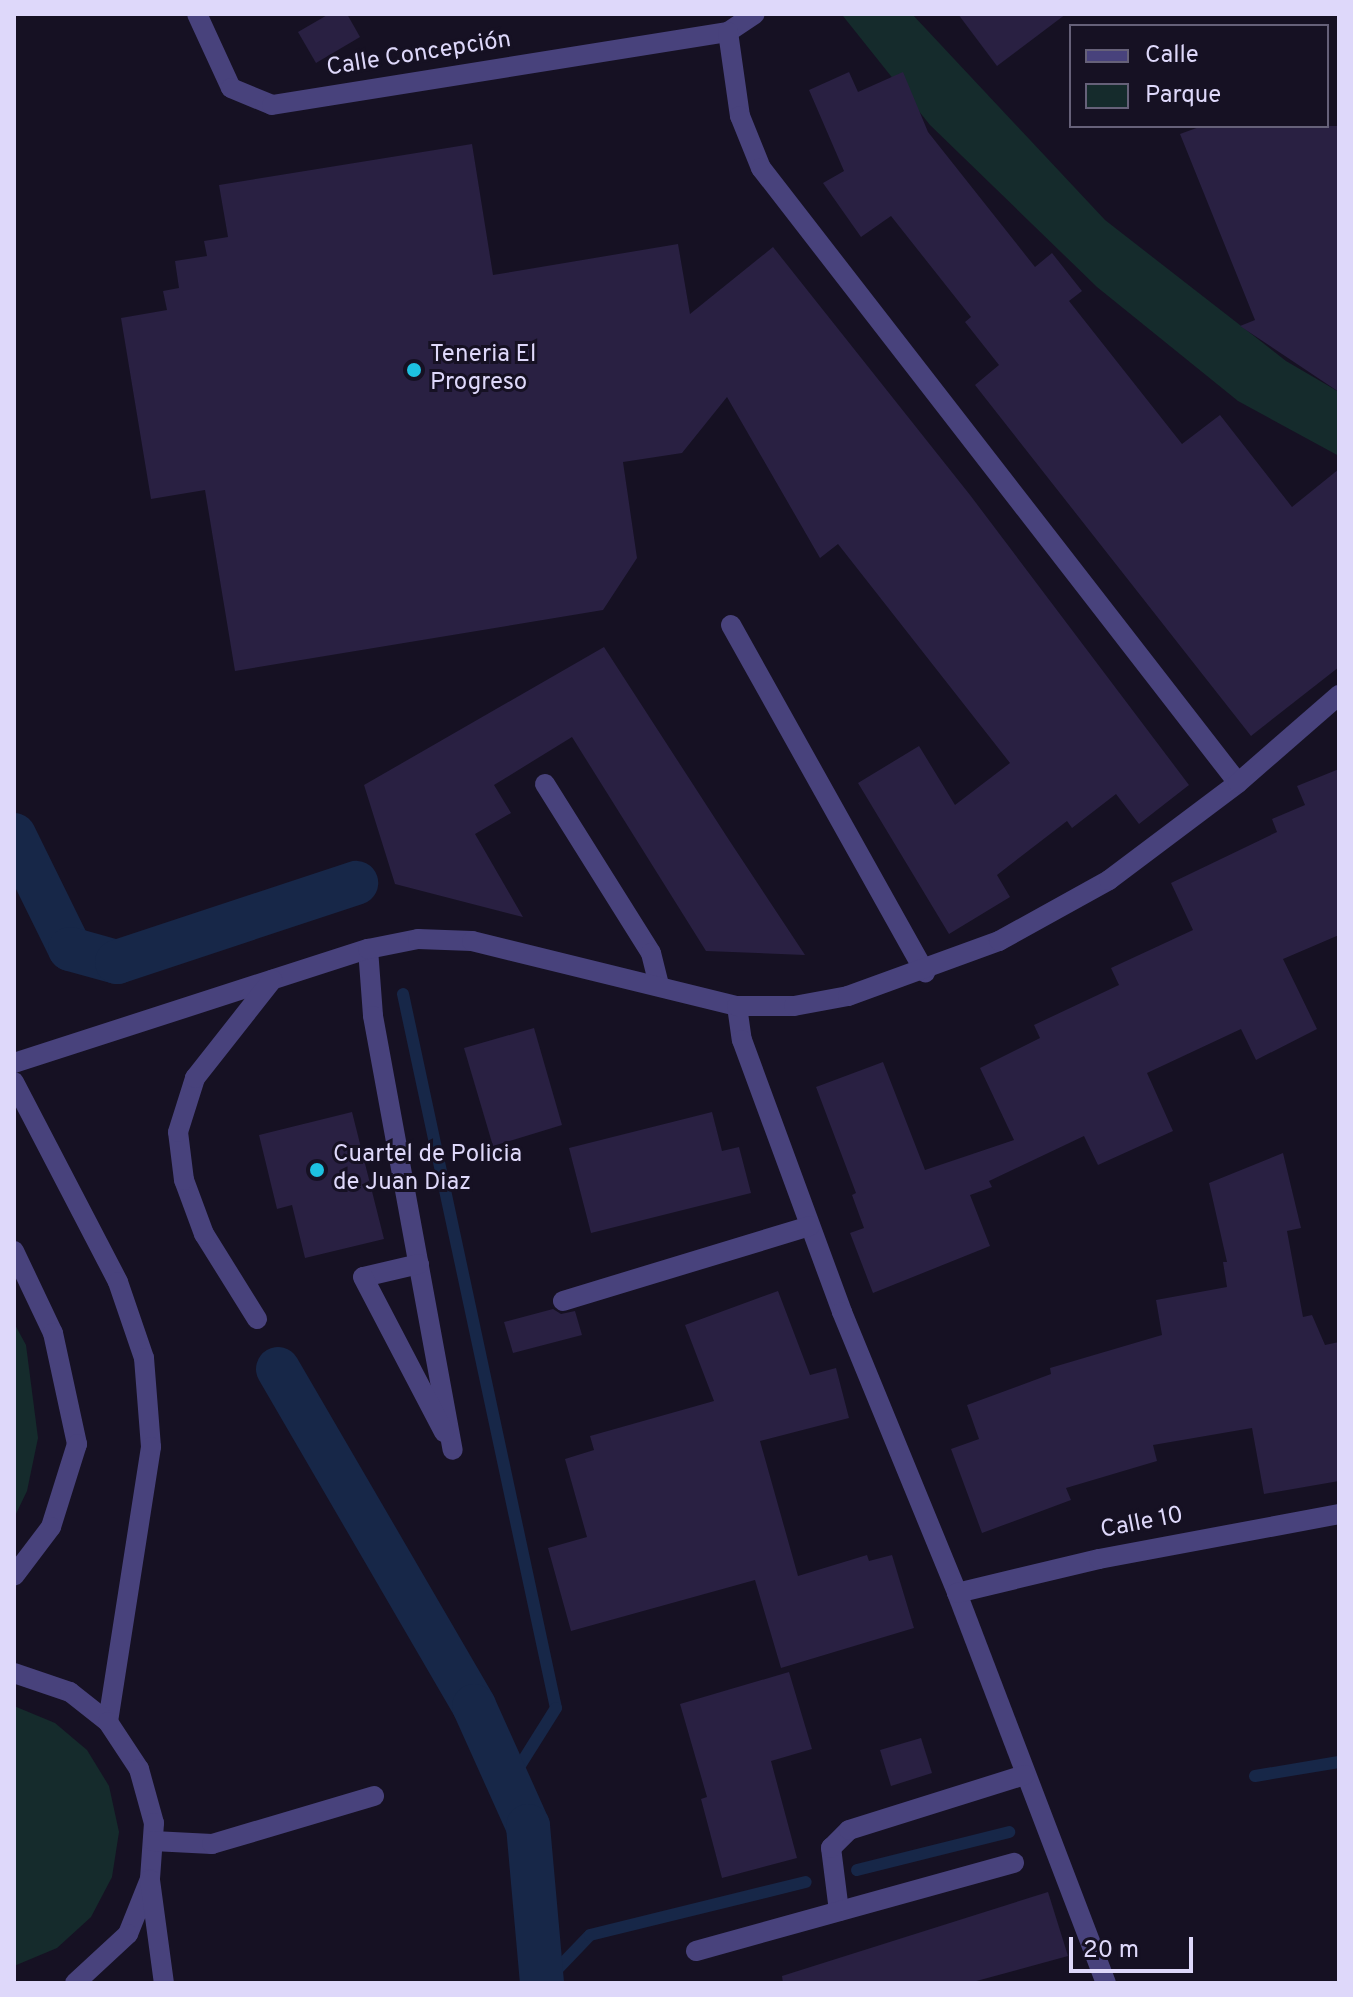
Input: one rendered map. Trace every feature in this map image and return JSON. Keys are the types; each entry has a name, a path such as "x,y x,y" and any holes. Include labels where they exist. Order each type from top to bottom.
{"street":[{"name":"Calle Concepción","path":"197,14 231,88 272,105 728,32 755,14"},
{"path":"728,32 740,116 761,168 1238,783"},
{"path":"731,625 925,972"},
{"path":"14,1063 368,949 418,939 472,941 737,1006 794,1006 848,996 925,972 1061,909 1238,783 1339,695"},
{"path":"545,784 651,953 659,986"},
{"path":"368,949 373,1016 419,1264 439,1372 453,1450 363,1277 419,1264"},
{"path":"257,1319 204,1234 184,1180 178,1132 195,1078 272,980"},
{"path":"737,1006 742,1040 810,1226 957,1593 1106,1983"},
{"path":"14,1082 118,1282 144,1358 151,1447 108,1722"},
{"path":"563,1301 810,1226"},
{"path":"14,1251 53,1333 77,1444 51,1527 14,1576"},
{"name":"Calle 10","path":"957,1593 1099,1559 1339,1514"},
{"path":"14,1673 70,1692 108,1722 139,1769 154,1823 150,1879 164,1983"},
{"path":"839,1911 832,1884 831,1848 849,1830 1025,1775"},
{"path":"153,1841 212,1844 374,1796"},
{"path":"696,1951 1014,1863"},
{"path":"75,1983 128,1934 150,1879"}],"green space":[{"path":"912,14 1105,220 1286,361 1339,392 1339,456 1238,401 1097,287 930,125 843,16"},
{"path":"14,1323 26,1345 38,1438 27,1491 14,1518"},
{"path":"14,1706 55,1723 87,1750 109,1786 119,1832 112,1877 91,1917 57,1948 14,1966"}],"building":[{"path":"329,14 347,14 360,37 316,63 298,32"},
{"path":"958,14 1066,14 997,66"},
{"path":"849,72 858,92 903,72 928,132 1035,267 1052,253 1082,291 1069,301 1182,444 1220,415 1292,507 1339,469 1339,667 1251,736 975,385 999,365 965,322 971,317 891,216 861,237 823,183 844,171 809,90"},
{"path":"1339,126 1339,392 1240,326 1255,320 1180,134 1196,128"},
{"name":"Teneria El Progreso","path":"472,144 493,275 678,244 690,314 773,247 970,495 1189,785 1139,824 1116,794 1072,828 1067,821 997,875 1010,897 949,934 858,783 919,746 955,805 1010,763 838,544 820,558 727,397 682,453 623,462 637,558 603,610 235,671 205,490 151,499 121,318 167,310 163,291 179,288 175,261 207,256 204,241 228,237 219,185"},
{"path":"604,647 805,955 706,951 572,737 494,785 511,813 475,834 523,917 395,884 364,785"},
{"path":"1339,769 1339,935 1283,959 1317,1029 1256,1060 1241,1029 1147,1073 1173,1131 1098,1165 1084,1136 989,1181 992,1187 970,1195 990,1246 873,1293 850,1233 864,1228 852,1195 856,1193 816,1087 883,1062 925,1170 1014,1140 980,1068 1040,1038 1034,1025 1119,985 1111,968 1193,930 1171,883 1277,832 1272,819 1305,805 1297,786"},
{"path":"534,1028 562,1125 493,1146 464,1048"},
{"name":"Cuartel de Policia de Juan Diaz","path":"352,1112 384,1239 305,1258 292,1205 277,1209 259,1135"},
{"path":"712,1112 722,1151 739,1147 751,1193 591,1233 569,1148"},
{"path":"1283,1153 1301,1228 1287,1231 1303,1317 1312,1315 1325,1345 1339,1342 1339,1481 1264,1494 1252,1428 1153,1445 1157,1461 1066,1488 1071,1500 982,1533 951,1449 979,1439 967,1405 1051,1374 1050,1368 1162,1335 1156,1300 1227,1287 1223,1262 1227,1262 1209,1183"},
{"path":"778,1291 810,1375 836,1368 849,1418 760,1441 798,1576 867,1555 869,1561 892,1555 914,1628 781,1668 755,1580 571,1631 548,1548 587,1537 565,1459 594,1450 590,1436 714,1401 685,1325"},
{"path":"553,1309 561,1314 575,1311 582,1335 513,1353 504,1322"},
{"path":"789,1672 812,1749 771,1761 797,1858 722,1878 701,1799 707,1797 680,1704"},
{"path":"921,1738 932,1773 891,1786 880,1750"},
{"path":"1048,1892 1068,1956 969,1983 783,1983 782,1976"}],"waterway":[{"path":"14,835 70,949 117,962 356,883"},
{"path":"403,994 556,1708 509,1783"},
{"path":"278,1369 474,1706 528,1826 542,1983"},
{"path":"1255,1776 1339,1762"},
{"path":"857,1870 1009,1832"},
{"path":"544,1983 590,1935 806,1882"}],"place":[{"name":"Teneria El Progreso","path":"414,370"},
{"name":"Cuartel de Policia de Juan Diaz","path":"317,1170"}]}
